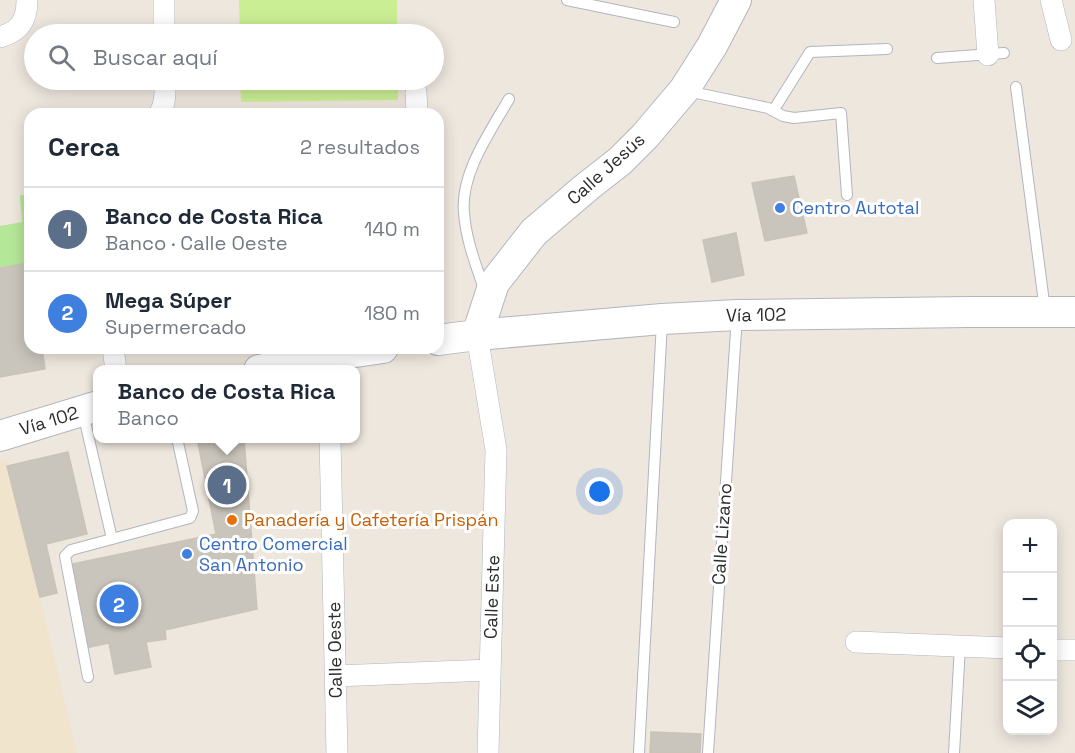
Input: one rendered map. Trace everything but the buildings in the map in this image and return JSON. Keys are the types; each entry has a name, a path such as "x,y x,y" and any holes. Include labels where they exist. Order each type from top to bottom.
{"main road":[{"name":"Calle Jesús","path":"477,335 494,283 534,232 620,161 645,136 684,90 712,46 736,0"},
{"name":"Vía 102","path":"444,339 662,319 738,315 1060,312"},
{"path":"270,361 328,363 361,354"},
{"name":"Vía 102","path":"0,436 90,408"}],"street":[{"path":"0,37 16,31 24,21 27,0"},
{"path":"164,0 164,24"},
{"path":"984,0 996,54"},
{"path":"1052,0 1061,40"},
{"path":"163,108 164,90"},
{"path":"416,92 417,108"},
{"name":"Calle Este","path":"477,335 496,450 488,753"},
{"name":"Calle Oeste","path":"330,443 337,753"},
{"path":"856,642 1003,648"},
{"path":"1057,650 1075,650"},
{"path":"336,676 490,670"}],"lane":[{"path":"567,0 674,22"},
{"path":"773,111 810,52 887,49"},
{"path":"937,58 996,54"},
{"path":"1016,87 1060,312"},
{"path":"684,90 768,108 783,116 794,118 841,113 848,195"},
{"path":"488,301 471,250 463,212 466,185 480,148 509,99"},
{"name":"Calle Lizano","path":"708,753 738,315"},
{"path":"639,753 662,319"},
{"path":"90,408 93,426"},
{"path":"96,443 112,539"},
{"path":"88,677 65,556 71,550 190,518 194,511 178,443"},
{"path":"954,753 960,646"}],"shaded area":[{"path":"7,459 77,753 0,753 0,462"}],"green space":[{"path":"239,0 397,0 397,24 240,24"},
{"path":"240,90 398,90 398,100 241,102"},
{"path":"20,195 24,195 24,264 0,268 0,226 22,222"}],"place":[{"name":"Centro Autotal","path":"780,208"},
{"name":"Banco de Costa Rica","path":"227,485"},
{"name":"Panadería y Cafetería Prispán","path":"232,520"},
{"name":"Centro Comercial San Antonio","path":"187,554"},
{"name":"Mega Súper","path":"119,604"}]}
